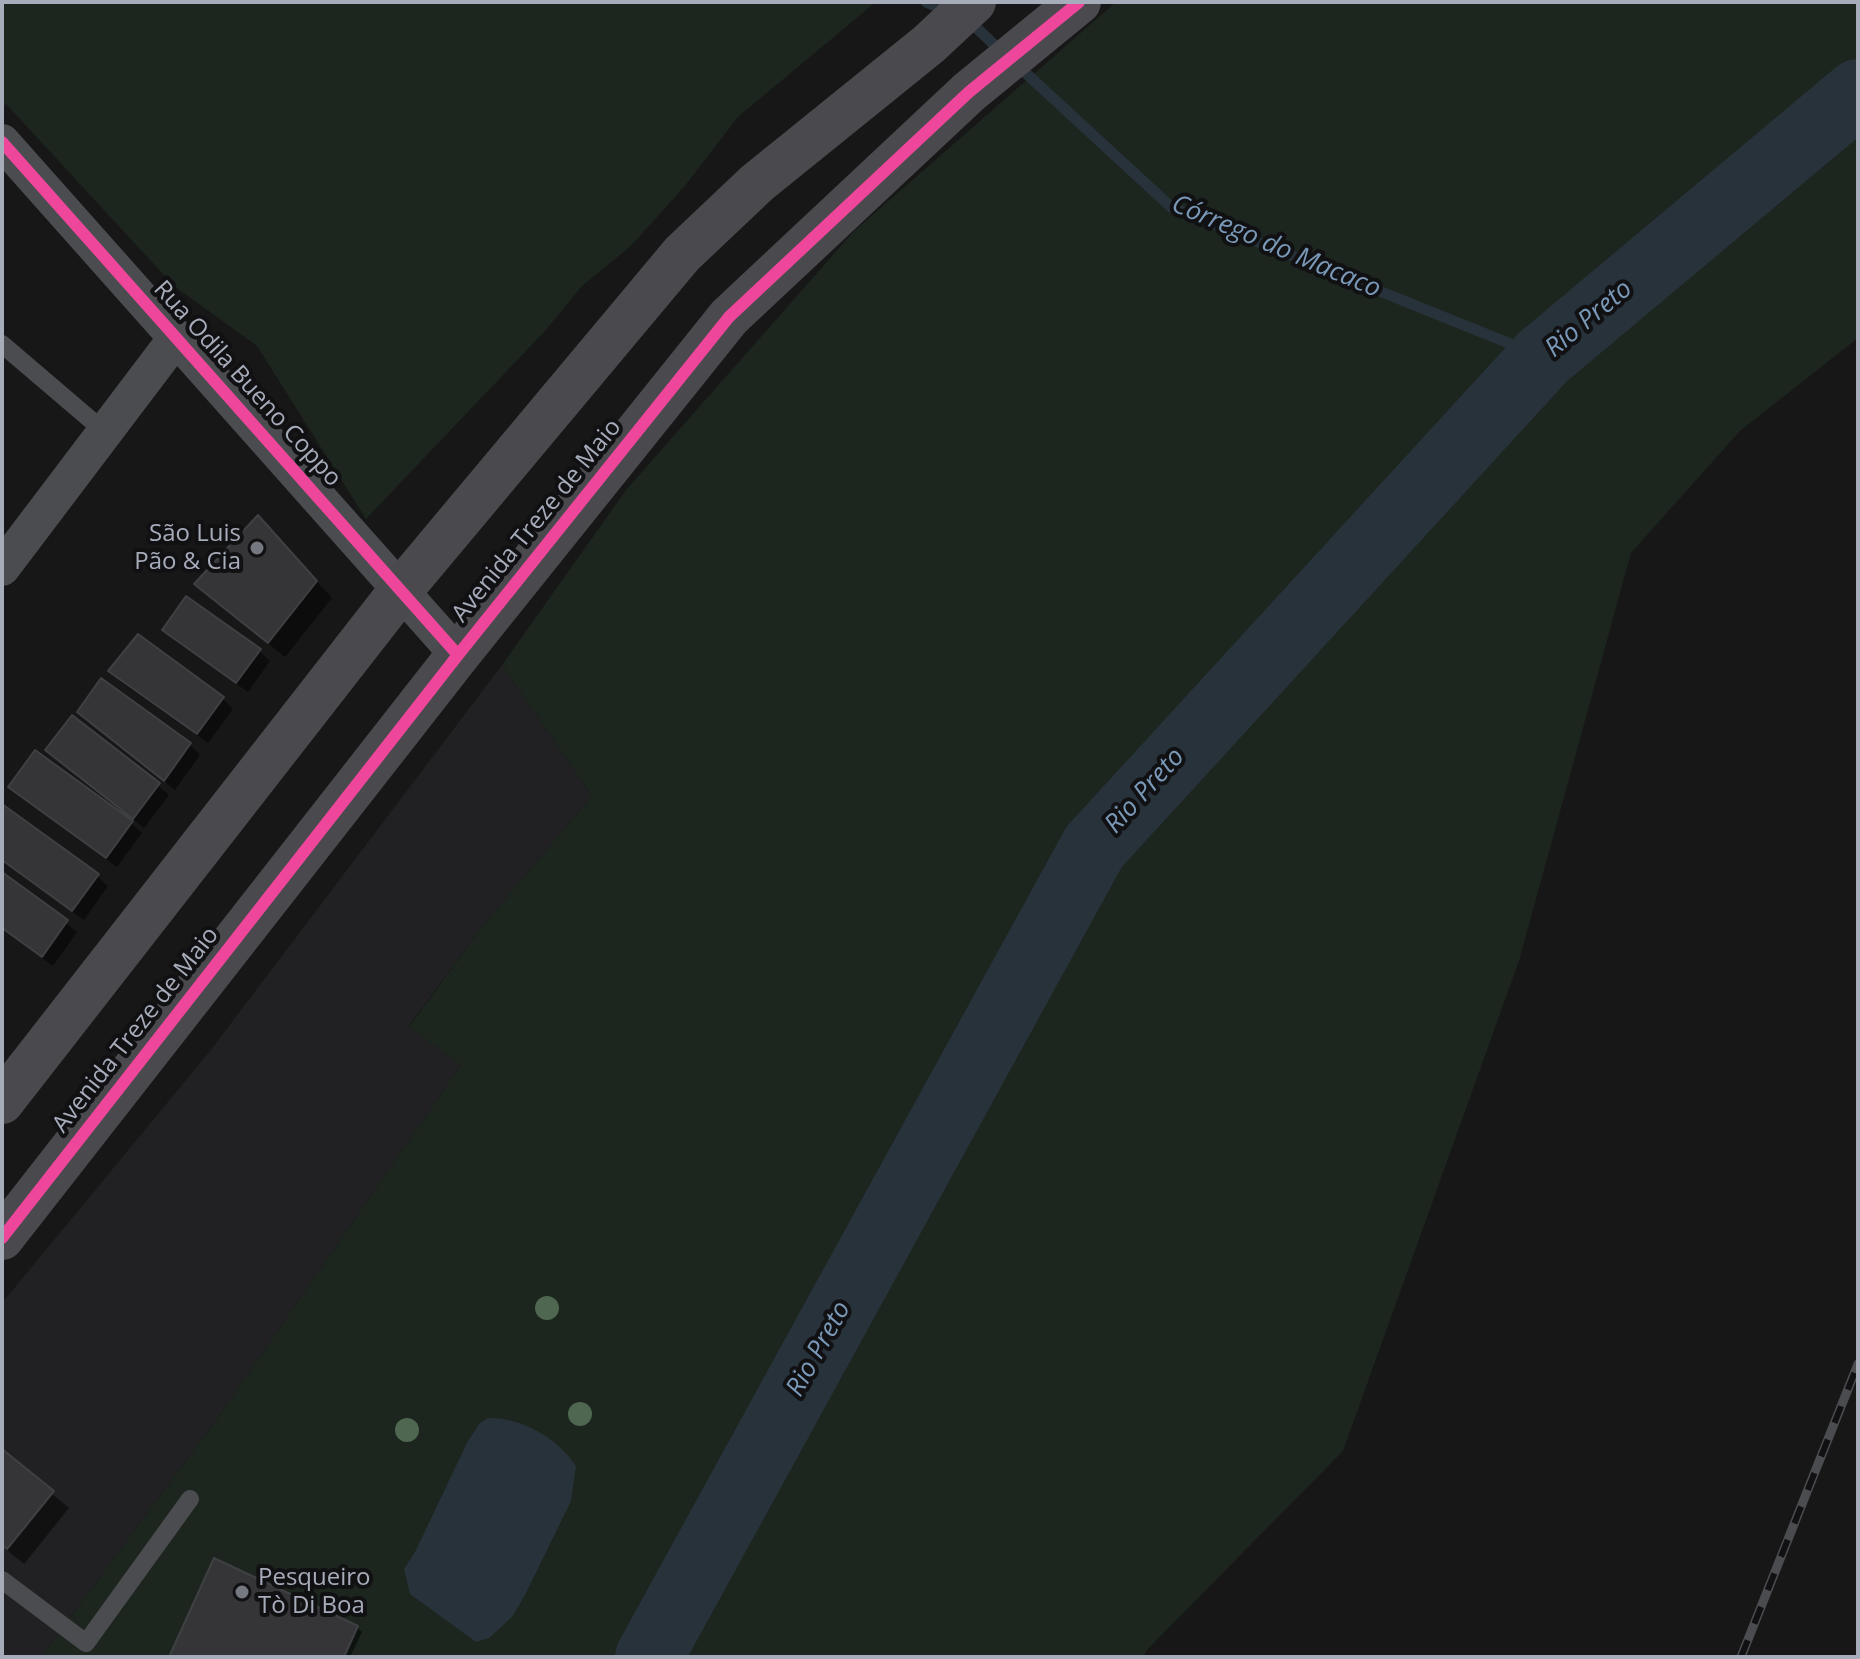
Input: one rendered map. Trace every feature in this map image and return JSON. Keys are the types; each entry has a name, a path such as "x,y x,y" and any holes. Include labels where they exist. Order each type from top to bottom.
{"street":[{"path":"2,1102 401,590 682,254 757,183 929,44 974,2"},
{"name":"Avenida Treze de Maio","path":"2,1238 458,655 729,317 969,92 1076,5"},
{"name":"Rua Odila Bueno Coppo","path":"2,142 458,655"},
{"path":"2,568 176,338"}],"lane":[{"path":"2,344 105,432"},
{"path":"2,1580 86,1643 190,1499"}],"shaded area":[{"path":"2,2 876,2 738,117 684,187 630,247 582,286 545,331 366,519 257,346 174,286 6,104 2,105"},
{"path":"1116,2 1858,2 1858,338 1740,431 1631,553 1519,961 1343,1451 1146,1651 1144,1657 41,1657 217,1419 461,1065 409,1027 481,928 592,796 502,665 626,490 854,231"},
{"path":"502,665 592,796 481,928 409,1026 461,1065 217,1419 41,1657 2,1657 2,1303 210,1051"},
{"path":"488,1418 514,1421 538,1431 559,1446 576,1466 571,1501 525,1595 512,1617 489,1638 476,1642 410,1594 404,1569 467,1443 479,1424"}],"building":[{"name":"São Luis Pão & Cia","path":"258,515 317,581 268,643 194,584"},
{"path":"186,596 261,649 236,683 162,630"},
{"path":"138,634 224,697 197,734 108,671"},
{"path":"101,678 191,743 164,781 77,712"},
{"path":"72,715 160,783 133,819 45,750"},
{"path":"35,750 133,821 106,858 8,787"},
{"path":"2,804 99,874 72,911 2,860"},
{"path":"2,872 68,920 42,957 2,928"},
{"path":"2,1449 54,1491 7,1549 2,1545"},
{"name":"Pesqueiro Tò Di Boa","path":"214,1558 358,1626 344,1657 169,1657"}],"waterway":[{"name":"Córrego do Macaco","path":"926,2 947,11"},
{"name":"Córrego do Macaco","path":"967,19 1004,54"},
{"name":"Córrego do Macaco","path":"1017,65 1171,207 1543,357"},
{"name":"Rio Preto","path":"649,1657 1094,847 1543,357 1858,93"}],"railway":[{"path":"1741,1657 1858,1364"}],"cycle path":[{"path":"2,1238 458,655 729,317 969,92 1079,2"},
{"path":"2,142 458,655"}],"place":[{"name":"São Luis Pão & Cia","path":"257,548"},
{"name":"Pesqueiro Tò Di Boa","path":"242,1592"}]}
